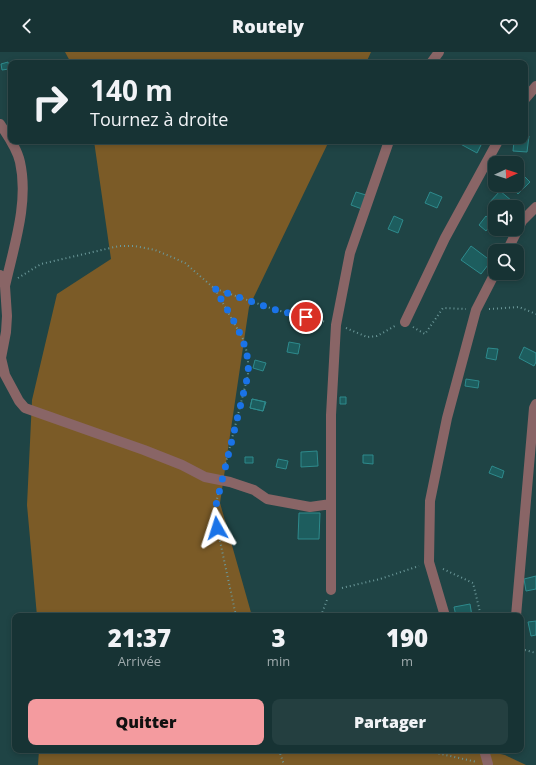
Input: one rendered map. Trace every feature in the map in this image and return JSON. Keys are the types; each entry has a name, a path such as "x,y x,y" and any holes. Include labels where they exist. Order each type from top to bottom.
{"street":[{"path":"528,95 536,86"},
{"path":"0,124 8,136"},
{"path":"12,144 20,161 23,187 22,209 5,286 7,316 6,332 1,358 5,375 19,401 25,408 182,465 205,477 230,482 254,490 267,499 310,506 331,504"},
{"path":"331,590 331,415 336,324 350,252 388,144"},
{"path":"405,322 445,238 496,144"},
{"path":"510,244 522,222 536,207"},
{"path":"0,275 5,286"},
{"path":"444,613 429,562 430,501 447,418 476,310 491,280"},
{"path":"516,613 534,408 536,404"},
{"path":"485,753 488,764"}],"path":[{"path":"5,286 41,264 118,246 135,246 155,250 185,263 215,289 243,339 249,366 214,513 235,613"},
{"path":"215,289 276,310 336,324"},
{"path":"476,310 519,307 536,314"},
{"path":"322,613 331,590 380,579 429,562 473,583 480,613"},
{"path":"524,650 536,653"},
{"path":"280,753 284,765"},
{"path":"437,753 488,764"}],"shaded area":[{"path":"65,52 371,52 367,60 69,60"},
{"path":"94,144 328,144 249,307 220,503 251,613 37,613 27,505 32,400 57,294 111,259"},
{"path":"39,753 496,753 505,755 526,765 38,765"}],"building":[{"path":"8,62 8,69 2,70 1,64"},
{"path":"460,144 482,144 477,153"},
{"path":"514,144 528,144 527,152 513,151"},
{"path":"524,176 530,182 524,188"},
{"path":"356,192 366,195 362,209 351,205"},
{"path":"430,192 442,197 437,208 425,203"},
{"path":"499,192 501,192 511,200 492,200"},
{"path":"394,216 403,220 398,233 388,229"},
{"path":"486,216 488,218 488,228 486,231 479,225"},
{"path":"471,246 488,259 488,265 481,274 461,260"},
{"path":"289,342 300,344 298,354 287,352"},
{"path":"524,347 536,353 536,362 534,366 519,358"},
{"path":"488,348 498,349 496,360 486,358"},
{"path":"255,360 266,363 263,371 253,368"},
{"path":"466,379 479,381 478,388 465,386"},
{"path":"340,397 346,397 346,404 340,404"},
{"path":"252,399 265,402 263,411 250,408"},
{"path":"252,399 266,402 263,411 250,408"},
{"path":"317,451 318,466 301,467 301,452"},
{"path":"363,455 373,455 373,464 363,463"},
{"path":"245,457 253,457 253,463 245,463"},
{"path":"278,459 288,461 286,469 276,467"},
{"path":"492,466 504,471 502,478 489,473"},
{"path":"299,513 320,513 319,539 298,539"},
{"path":"536,576 536,589 526,591 524,579"},
{"path":"470,604 472,613 455,613 454,607"},
{"path":"536,621 536,635 531,636 528,622"}],"route":[{"path":"217,528 214,513 249,366 243,339 215,289 276,310 306,317"}]}
